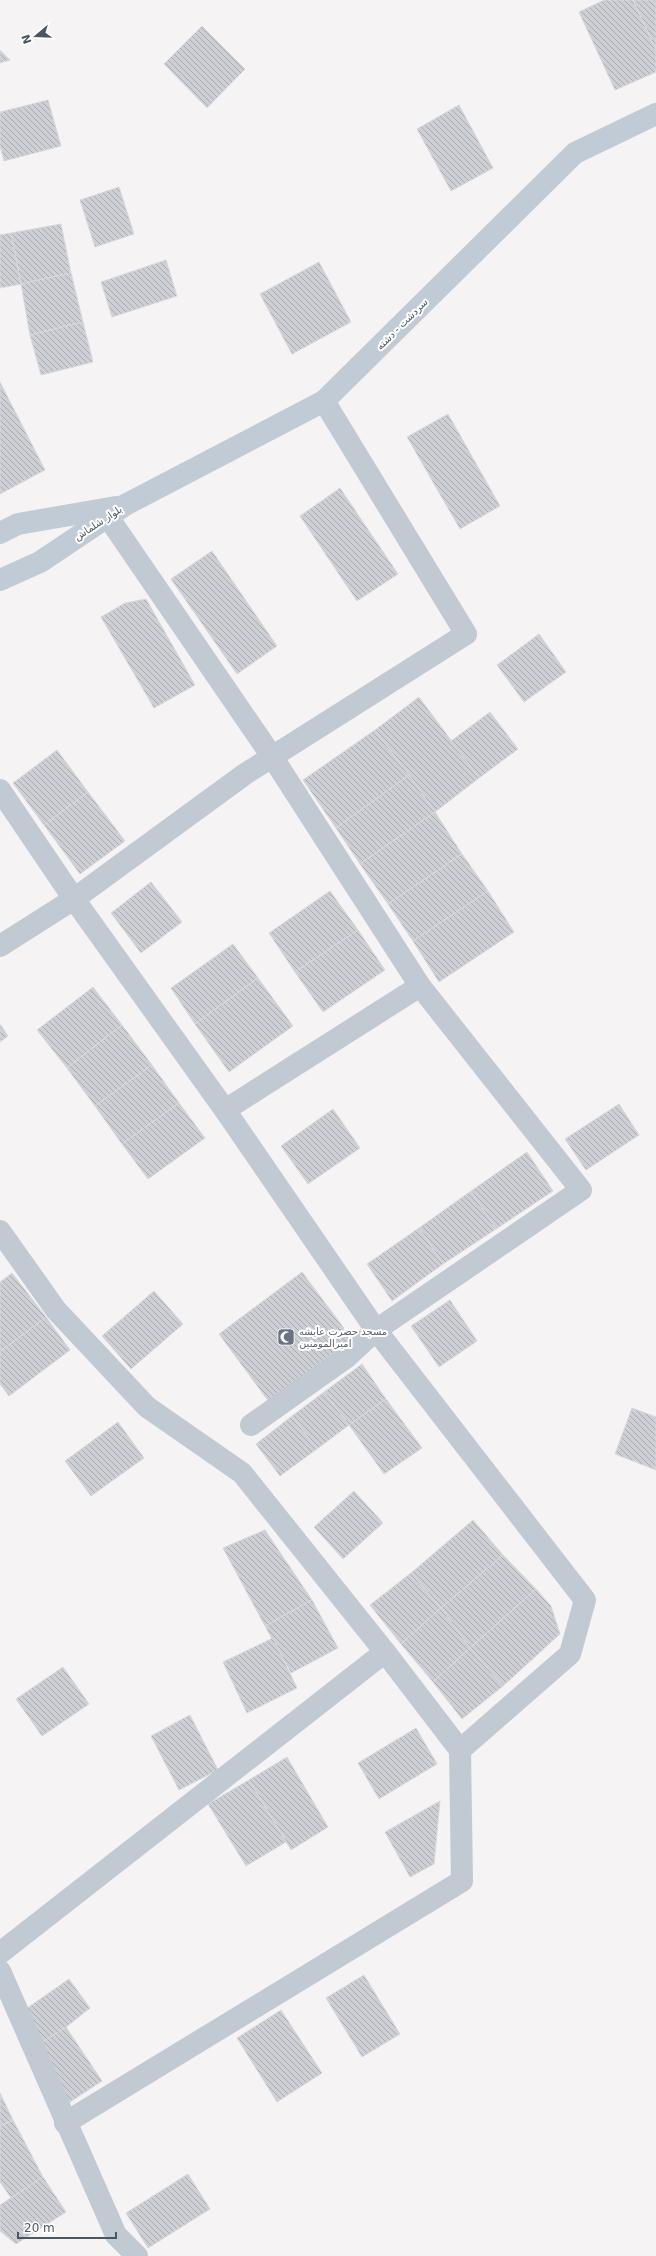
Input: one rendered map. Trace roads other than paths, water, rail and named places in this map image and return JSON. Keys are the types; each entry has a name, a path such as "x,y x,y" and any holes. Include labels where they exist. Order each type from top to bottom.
{"main road":[{"name":"سردشت - دشته","path":"117,511 324,401 574,153 656,114"},
{"name":"بلوار شلماش","path":"0,533 18,524 117,511"},
{"name":"بلوار شلماش","path":"0,580 40,562 117,511"}],"street":[{"path":"0,946 74,899 245,774 273,758 466,634 324,401"},
{"path":"117,511 273,758 420,986 581,1190 376,1330 347,1357 251,1425"},
{"path":"0,790 74,899 225,1110 376,1330 585,1600 570,1654 460,1750"},
{"path":"225,1110 420,986"},
{"path":"0,1230 56,1310 146,1407 242,1472 385,1652 460,1750 462,1881 66,2123"},
{"path":"0,1953 385,1652"},
{"path":"0,1971 116,2235 137,2256"}],"place":[{"name":"مسجد حضرت عایشه امیرالمومنین","path":"286,1337"}]}
